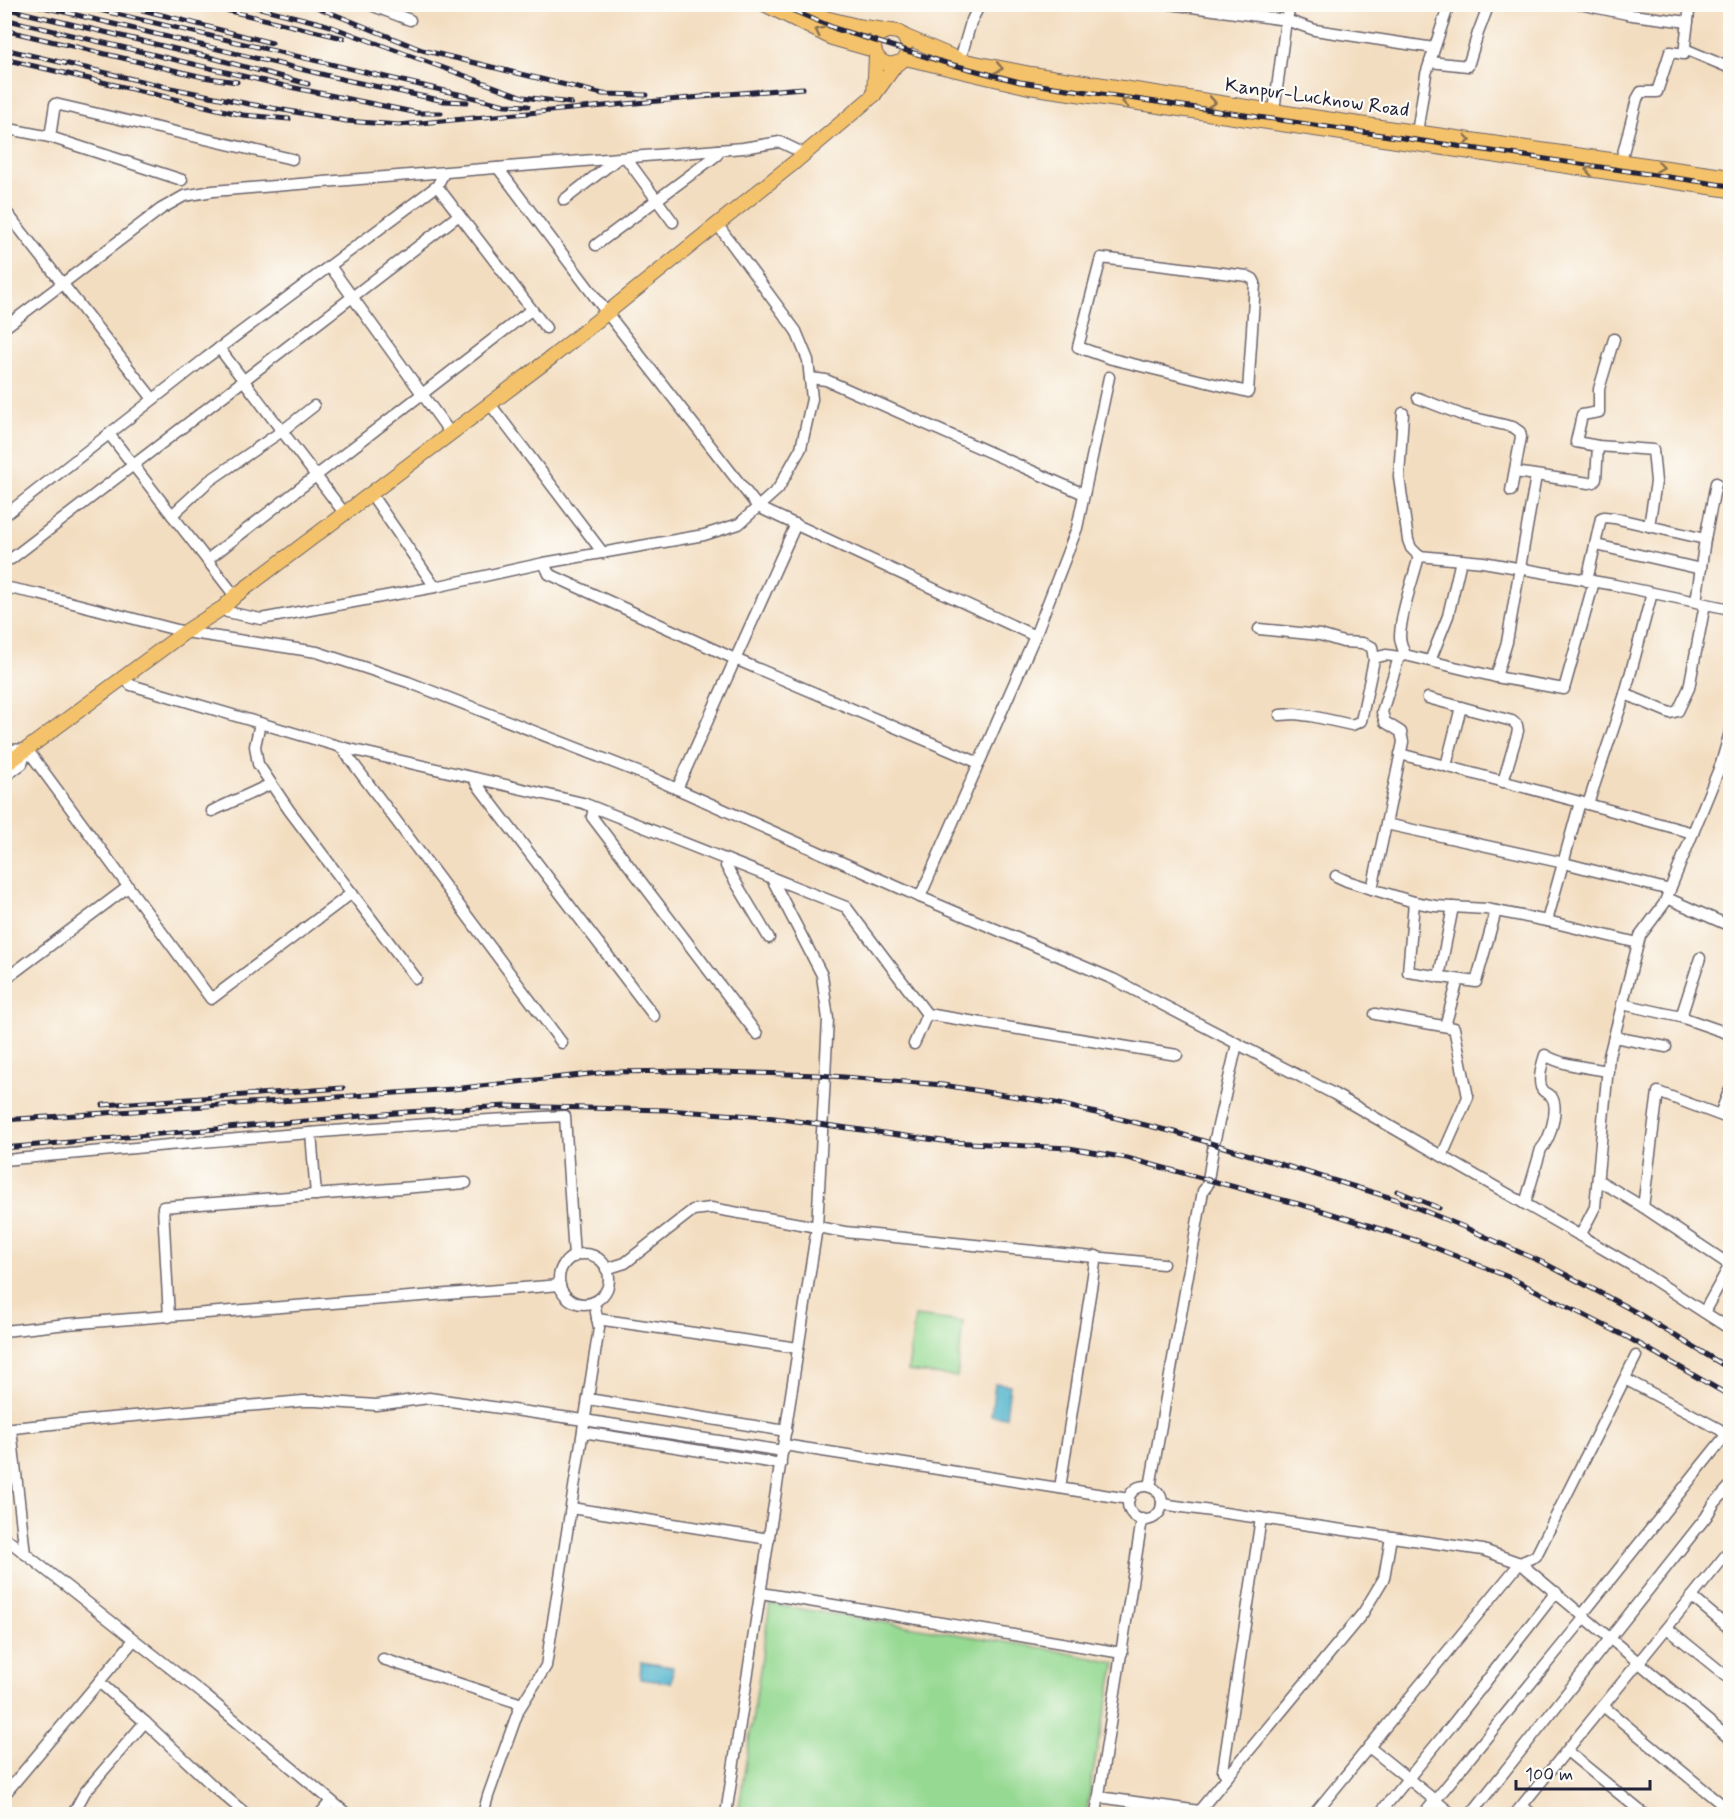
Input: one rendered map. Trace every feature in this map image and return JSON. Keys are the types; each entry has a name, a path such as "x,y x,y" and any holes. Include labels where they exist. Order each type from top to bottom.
{"main road":[{"path":"764,4 832,38 875,53 885,64 901,61"},
{"path":"4,766 16,753 124,678 185,632 224,607 235,596 371,495 607,313 874,95 908,49 904,36 894,31 857,27 825,18 794,4"},
{"path":"874,95 876,40 887,31"},
{"name":"Kanpur-Lucknow Road","path":"904,36 960,60 1170,102 1731,189"},
{"name":"Kanpur-Lucknow Road","path":"901,61 1029,87 1274,111 1731,177"}],"street":[{"path":"368,4 410,20"},
{"path":"960,60 971,22 980,4"},
{"path":"1170,4 1240,9 1286,20 1315,30 1434,48"},
{"path":"1274,111 1286,20 1292,4"},
{"path":"1417,132 1426,74 1449,4"},
{"path":"1430,62 1468,66 1489,4"},
{"path":"1579,4 1632,15 1688,22"},
{"path":"1621,161 1637,99 1641,92 1657,92 1670,52 1684,54 1690,4"},
{"path":"1685,49 1731,68"},
{"path":"50,137 55,104 292,159"},
{"path":"4,128 50,137 182,180"},
{"path":"4,328 160,209 183,196 225,190 718,150 780,142 805,153"},
{"path":"596,245 717,154 718,150"},
{"path":"621,158 673,222"},
{"path":"564,200 621,158"},
{"path":"498,168 758,507 1035,636"},
{"path":"4,516 219,348 437,186 444,173"},
{"path":"437,186 546,328"},
{"path":"4,209 153,399"},
{"path":"11,559 459,215"},
{"path":"224,607 227,612 261,619 435,587 544,563 704,535 739,524 778,489 801,448 812,399 808,360 796,331 717,224"},
{"path":"1101,258 1247,276 1256,283 1248,392 1112,359 1078,347 1101,258"},
{"path":"330,266 451,434"},
{"path":"207,560 531,310"},
{"path":"1614,339 1599,389 1599,412 1582,415 1576,442 1653,450 1656,482 1649,526"},
{"path":"219,348 345,514"},
{"path":"920,897 1035,636 1077,528 1108,377"},
{"path":"810,378 826,380 1084,494"},
{"path":"1418,398 1462,415 1513,427 1520,432 1511,491"},
{"path":"490,404 603,553"},
{"path":"172,515 209,481 314,406"},
{"path":"1403,413 1399,477 1408,540 1411,548 1419,556 1520,569 1652,592 1731,609"},
{"path":"109,434 235,596"},
{"path":"1515,472 1594,482 1598,446"},
{"path":"1496,677 1507,642 1536,476"},
{"path":"1625,694 1670,713 1678,711 1689,688 1705,539 1716,483"},
{"path":"371,495 435,587"},
{"path":"1374,658 1386,655 1402,656 1496,677 1564,689 1590,581 1601,518 1705,539"},
{"path":"677,789 796,524"},
{"path":"1596,545 1701,570"},
{"path":"1372,889 1403,742 1401,732 1385,722 1382,712 1402,656 1400,636 1402,620 1419,556"},
{"path":"1432,656 1448,616 1461,560"},
{"path":"544,563 549,574 735,659 979,764"},
{"path":"4,587 185,632 317,652 408,682 677,789 920,897 1113,979 1334,1094 1631,1265 1731,1329"},
{"path":"1547,921 1584,803 1625,694 1652,592"},
{"path":"1259,629 1320,635 1372,647 1374,658 1360,721 1352,725 1311,716 1280,715"},
{"path":"124,678 131,685 341,747 583,803 846,907 927,1014 1177,1055"},
{"path":"1428,698 1512,721 1517,725 1518,731 1503,782"},
{"path":"1446,766 1461,707"},
{"path":"260,723 255,746 258,764 416,978"},
{"path":"1580,1236 1594,1207 1609,1056 1640,936 1664,904 1721,764 1731,732"},
{"path":"341,747 562,1043"},
{"path":"4,777 22,764 16,753"},
{"path":"16,753 128,887 211,999 352,893"},
{"path":"1400,754 1693,832"},
{"path":"475,778 476,783 654,1016"},
{"path":"212,811 271,784"},
{"path":"594,808 592,817 757,1034"},
{"path":"1386,824 1564,863 1668,894 1729,925 1731,911"},
{"path":"727,860 726,866 769,938"},
{"path":"1336,876 1414,902 1496,911 1638,943"},
{"path":"726,1815 817,1227 828,1019 822,975 771,877"},
{"path":"4,980 128,887"},
{"path":"1414,902 1408,972 1476,982 1496,911"},
{"path":"1439,977 1453,907"},
{"path":"1681,1017 1700,958"},
{"path":"1445,1026 1458,980"},
{"path":"1622,1004 1681,1017 1731,1034"},
{"path":"914,1044 927,1014"},
{"path":"1375,1014 1454,1028 1468,1097 1442,1156"},
{"path":"1614,1037 1666,1047"},
{"path":"1150,1487 1201,1198 1207,1186 1214,1143 1237,1044"},
{"path":"1525,1204 1541,1149 1546,1143 1554,1115 1554,1102 1540,1085 1540,1071 1545,1055 1561,1063 1608,1071"},
{"path":"1720,1114 1731,1089"},
{"path":"1643,1208 1658,1092 1731,1119"},
{"path":"4,1160 311,1133 565,1116 574,1257"},
{"path":"311,1133 316,1195"},
{"path":"1598,1180 1731,1265 1704,1312"},
{"path":"169,1317 163,1207 466,1183"},
{"path":"606,1269 625,1263 693,1210 711,1208 845,1232 1163,1264"},
{"path":"592,1256 600,1260 606,1269 609,1279 607,1288 603,1295 594,1302 575,1303 566,1297 560,1285 561,1270 565,1263 574,1257 592,1256"},
{"path":"1060,1488 1096,1256"},
{"path":"4,1331 560,1285"},
{"path":"483,1815 519,1709 546,1666 599,1328 594,1302"},
{"path":"597,1318 798,1348"},
{"path":"1314,1815 1520,1563 1536,1557 1636,1356"},
{"path":"1424,1815 1729,1437 1719,1429 1625,1379"},
{"path":"25,1554 8,1429 303,1401 376,1405 429,1398 1129,1499"},
{"path":"588,1399 786,1431"},
{"path":"582,1432 781,1464"},
{"path":"1471,1815 1714,1504 1731,1486"},
{"path":"1150,1487 1159,1493 1162,1504 1158,1514 1151,1519 1142,1519 1131,1512 1129,1499 1132,1492 1137,1489 1150,1487"},
{"path":"1162,1504 1483,1550 1520,1563 1731,1739"},
{"path":"571,1508 769,1539"},
{"path":"1228,1776 1223,1772 1261,1518"},
{"path":"1096,1815 1142,1519"},
{"path":"4,1537 207,1697 347,1815"},
{"path":"1099,1797 1204,1813 1228,1776 1363,1613 1384,1578 1391,1537"},
{"path":"1532,1815 1518,1810 1731,1550"},
{"path":"1379,1815 1556,1592"},
{"path":"761,1593 1122,1653"},
{"path":"1692,1597 1731,1629"},
{"path":"1667,1628 1731,1679"},
{"path":"4,1795 134,1640"},
{"path":"383,1659 522,1704"},
{"path":"99,1682 246,1815"},
{"path":"1603,1706 1725,1807"},
{"path":"77,1815 74,1812 85,1792 145,1722"},
{"path":"1369,1747 1452,1815"},
{"path":"1567,1750 1644,1815"},
{"path":"320,1815 331,1801"}],"green space":[{"path":"915,1316 963,1322 957,1377 908,1371"},
{"path":"770,1604 1043,1648 1116,1663 1098,1744 1086,1814 738,1814"}],"water":[{"path":"995,1383 1010,1385 1006,1417 991,1415"},
{"path":"641,1662 673,1667 671,1683 640,1679"}],"railway":[{"path":"31,4 346,80 444,101 467,102"},
{"path":"74,4 505,105 528,106"},
{"path":"119,4 272,43"},
{"path":"200,4 343,38"},
{"path":"244,4 324,24 523,97 571,103"},
{"path":"309,4 422,50 603,94 647,95"},
{"path":"777,4 837,29 946,63 1020,82 1730,186"},
{"path":"4,8 209,57 308,84"},
{"path":"4,19 285,86 418,113 441,113"},
{"path":"4,30 203,77 237,82"},
{"path":"4,49 249,104 346,121 399,125 712,96"},
{"path":"4,59 243,115 289,119"},
{"path":"704,96 803,88"},
{"path":"4,1120 453,1089 608,1072 687,1071 819,1075 943,1085 1055,1103 1174,1132 1395,1199 1546,1264 1634,1311 1730,1369"},
{"path":"103,1105 343,1088"},
{"path":"4,1148 407,1112 507,1106 666,1110 767,1117 950,1142 1069,1148 1127,1158 1317,1209 1418,1241 1511,1278 1627,1337 1730,1396"},
{"path":"1397,1191 1439,1208"}]}
